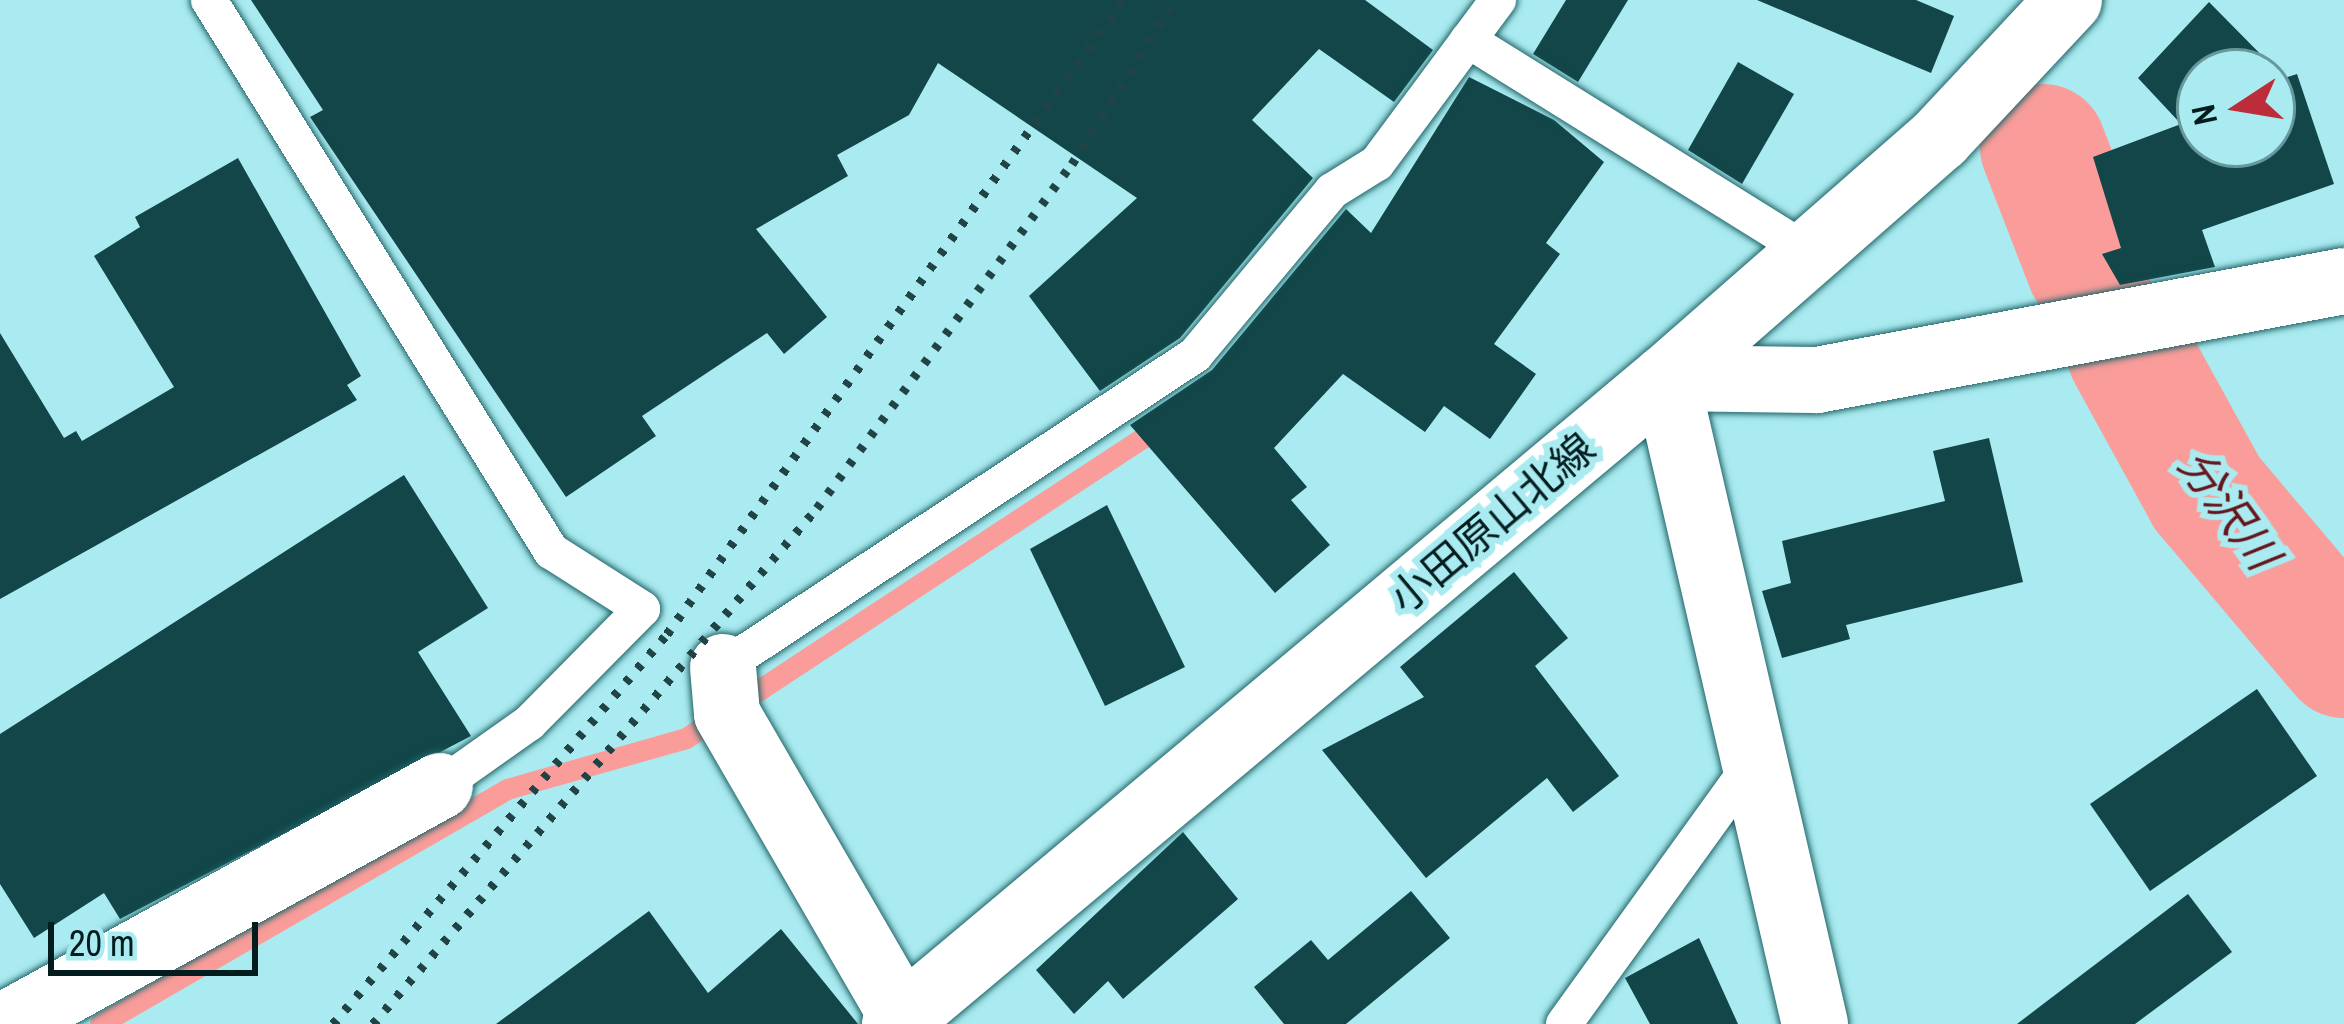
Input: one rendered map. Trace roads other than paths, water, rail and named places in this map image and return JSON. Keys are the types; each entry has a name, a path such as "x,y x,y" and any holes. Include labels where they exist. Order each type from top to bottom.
{"street":[{"name":"小田原山北線","path":"898,1020 1666,378 1940,138 2069,0"},
{"path":"1815,1024 1748,769 1666,378 1817,380 2344,280"},
{"path":"723,667 727,714 898,1020"},
{"path":"7,1024 440,786"}],"lane":[{"path":"208,0 551,551 642,609 529,722 440,786"},
{"path":"723,667 1195,355 1332,190 1377,164 1498,0"},
{"path":"1468,40 1808,252"},
{"path":"1564,1024 1748,769"}],"waterway":[{"name":"分沢川","path":"2043,147 2089,266"},
{"name":"分沢川","path":"2130,353 2207,493 2344,655"},
{"path":"100,1024 507,789 686,738 1165,423"}],"railway":[{"path":"333,1024 667,634 1123,0"},
{"path":"373,1024 817,508 1072,164 1175,0"}]}
